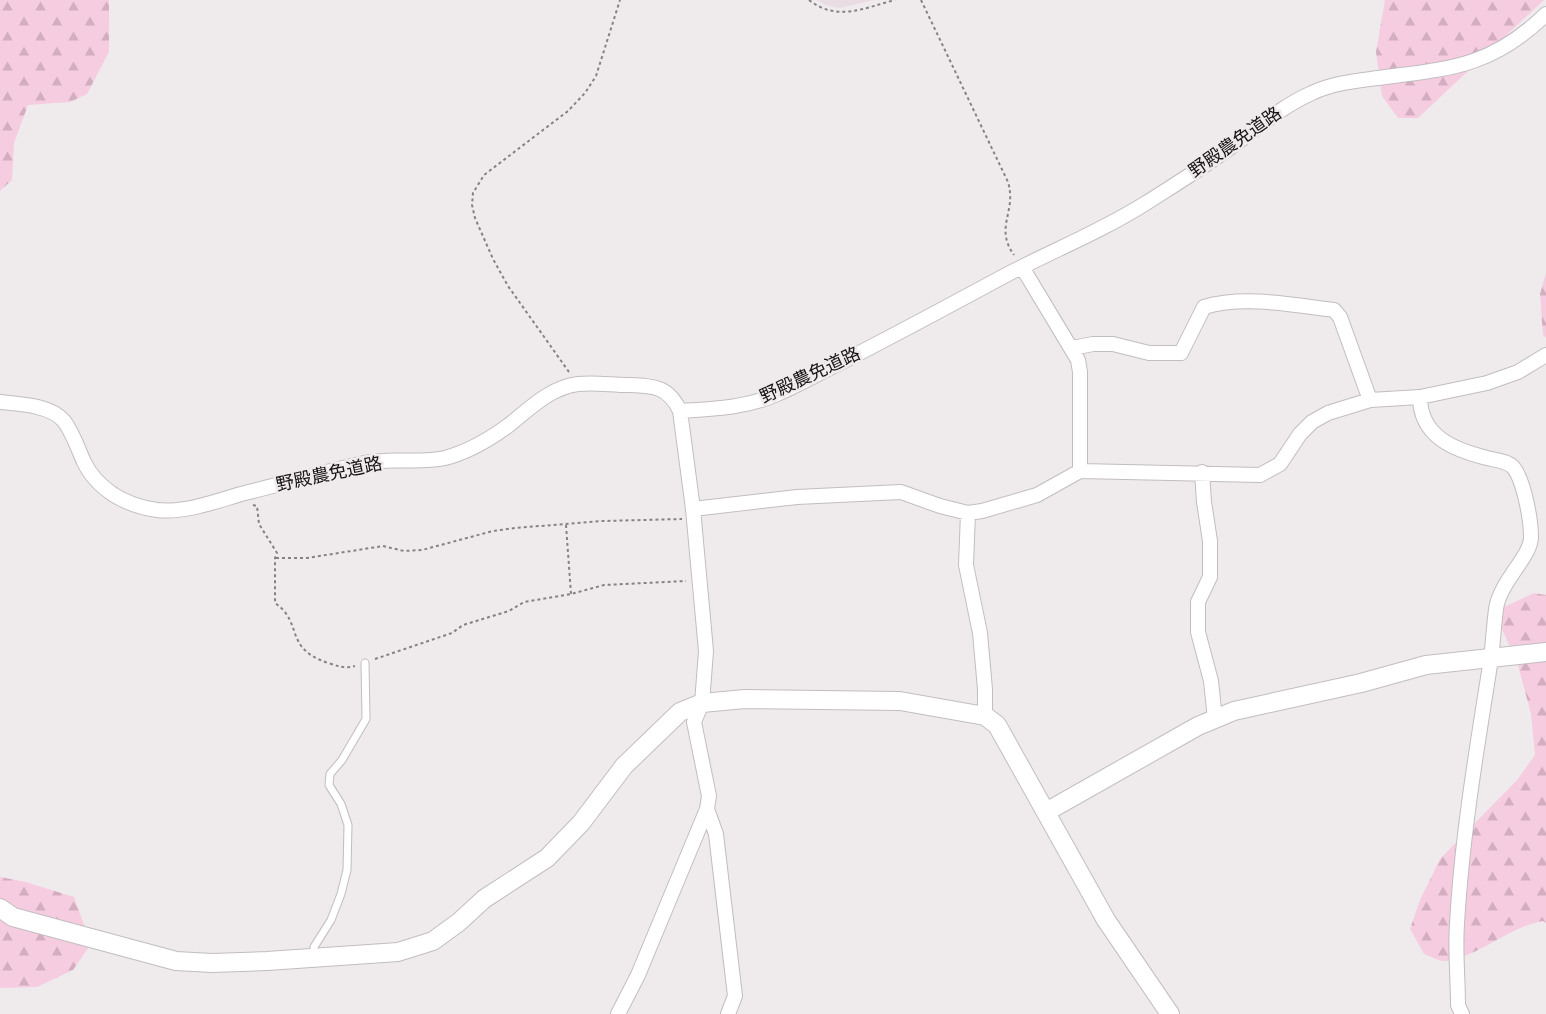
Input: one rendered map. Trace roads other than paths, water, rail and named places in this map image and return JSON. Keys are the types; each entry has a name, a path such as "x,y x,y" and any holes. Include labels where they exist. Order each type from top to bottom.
{"street":[{"name":"野殿農免道路","path":"0,402 29,405 63,420 85,465 99,483 115,495 140,507 170,510 194,507 366,463 436,460 465,452 553,393 578,384 657,388 673,397 680,411 734,407 774,396 892,337 1022,267 1104,228 1224,152 1285,107 1309,94 1335,84 1431,71 1484,58 1528,32 1546,14"},
{"path":"1022,267 1078,360 1080,471"},
{"path":"1072,348 1093,344 1113,344 1149,353 1181,353 1204,307 1220,302 1269,302 1334,310 1340,317 1370,400"},
{"path":"694,514 797,497 901,492 968,513 1037,495 1080,471 1260,475 1280,464 1300,434 1312,422 1328,413 1370,400 1420,397 1488,382 1518,372 1546,355"},
{"path":"1420,397 1420,409 1427,425 1447,444 1464,452 1512,466 1518,477 1530,526 1530,545 1501,591 1497,606 1468,800 1457,925 1458,1005 1462,1014"},
{"path":"618,1014 638,975 707,809 709,796 694,722 702,703 706,651 694,514 680,411"},
{"path":"1202,472 1209,541 1209,577 1198,602 1198,632 1211,681 1215,718"},
{"path":"968,513 966,565 980,633 985,716"},
{"path":"1046,812 1198,726 1234,711 1361,683 1426,664 1546,652"},
{"path":"0,908 13,916 176,961 212,963 398,952 433,941 459,922 484,899 547,858 581,823 624,766 680,712 702,703 745,699 900,701 985,716 997,725 1106,920 1170,1014"},
{"path":"707,809 716,834 735,996 728,1014"}],"lane":[{"path":"314,958 314,947 331,920 347,870 348,825 341,804 329,785 330,774 342,760 366,719 365,663"}]}
